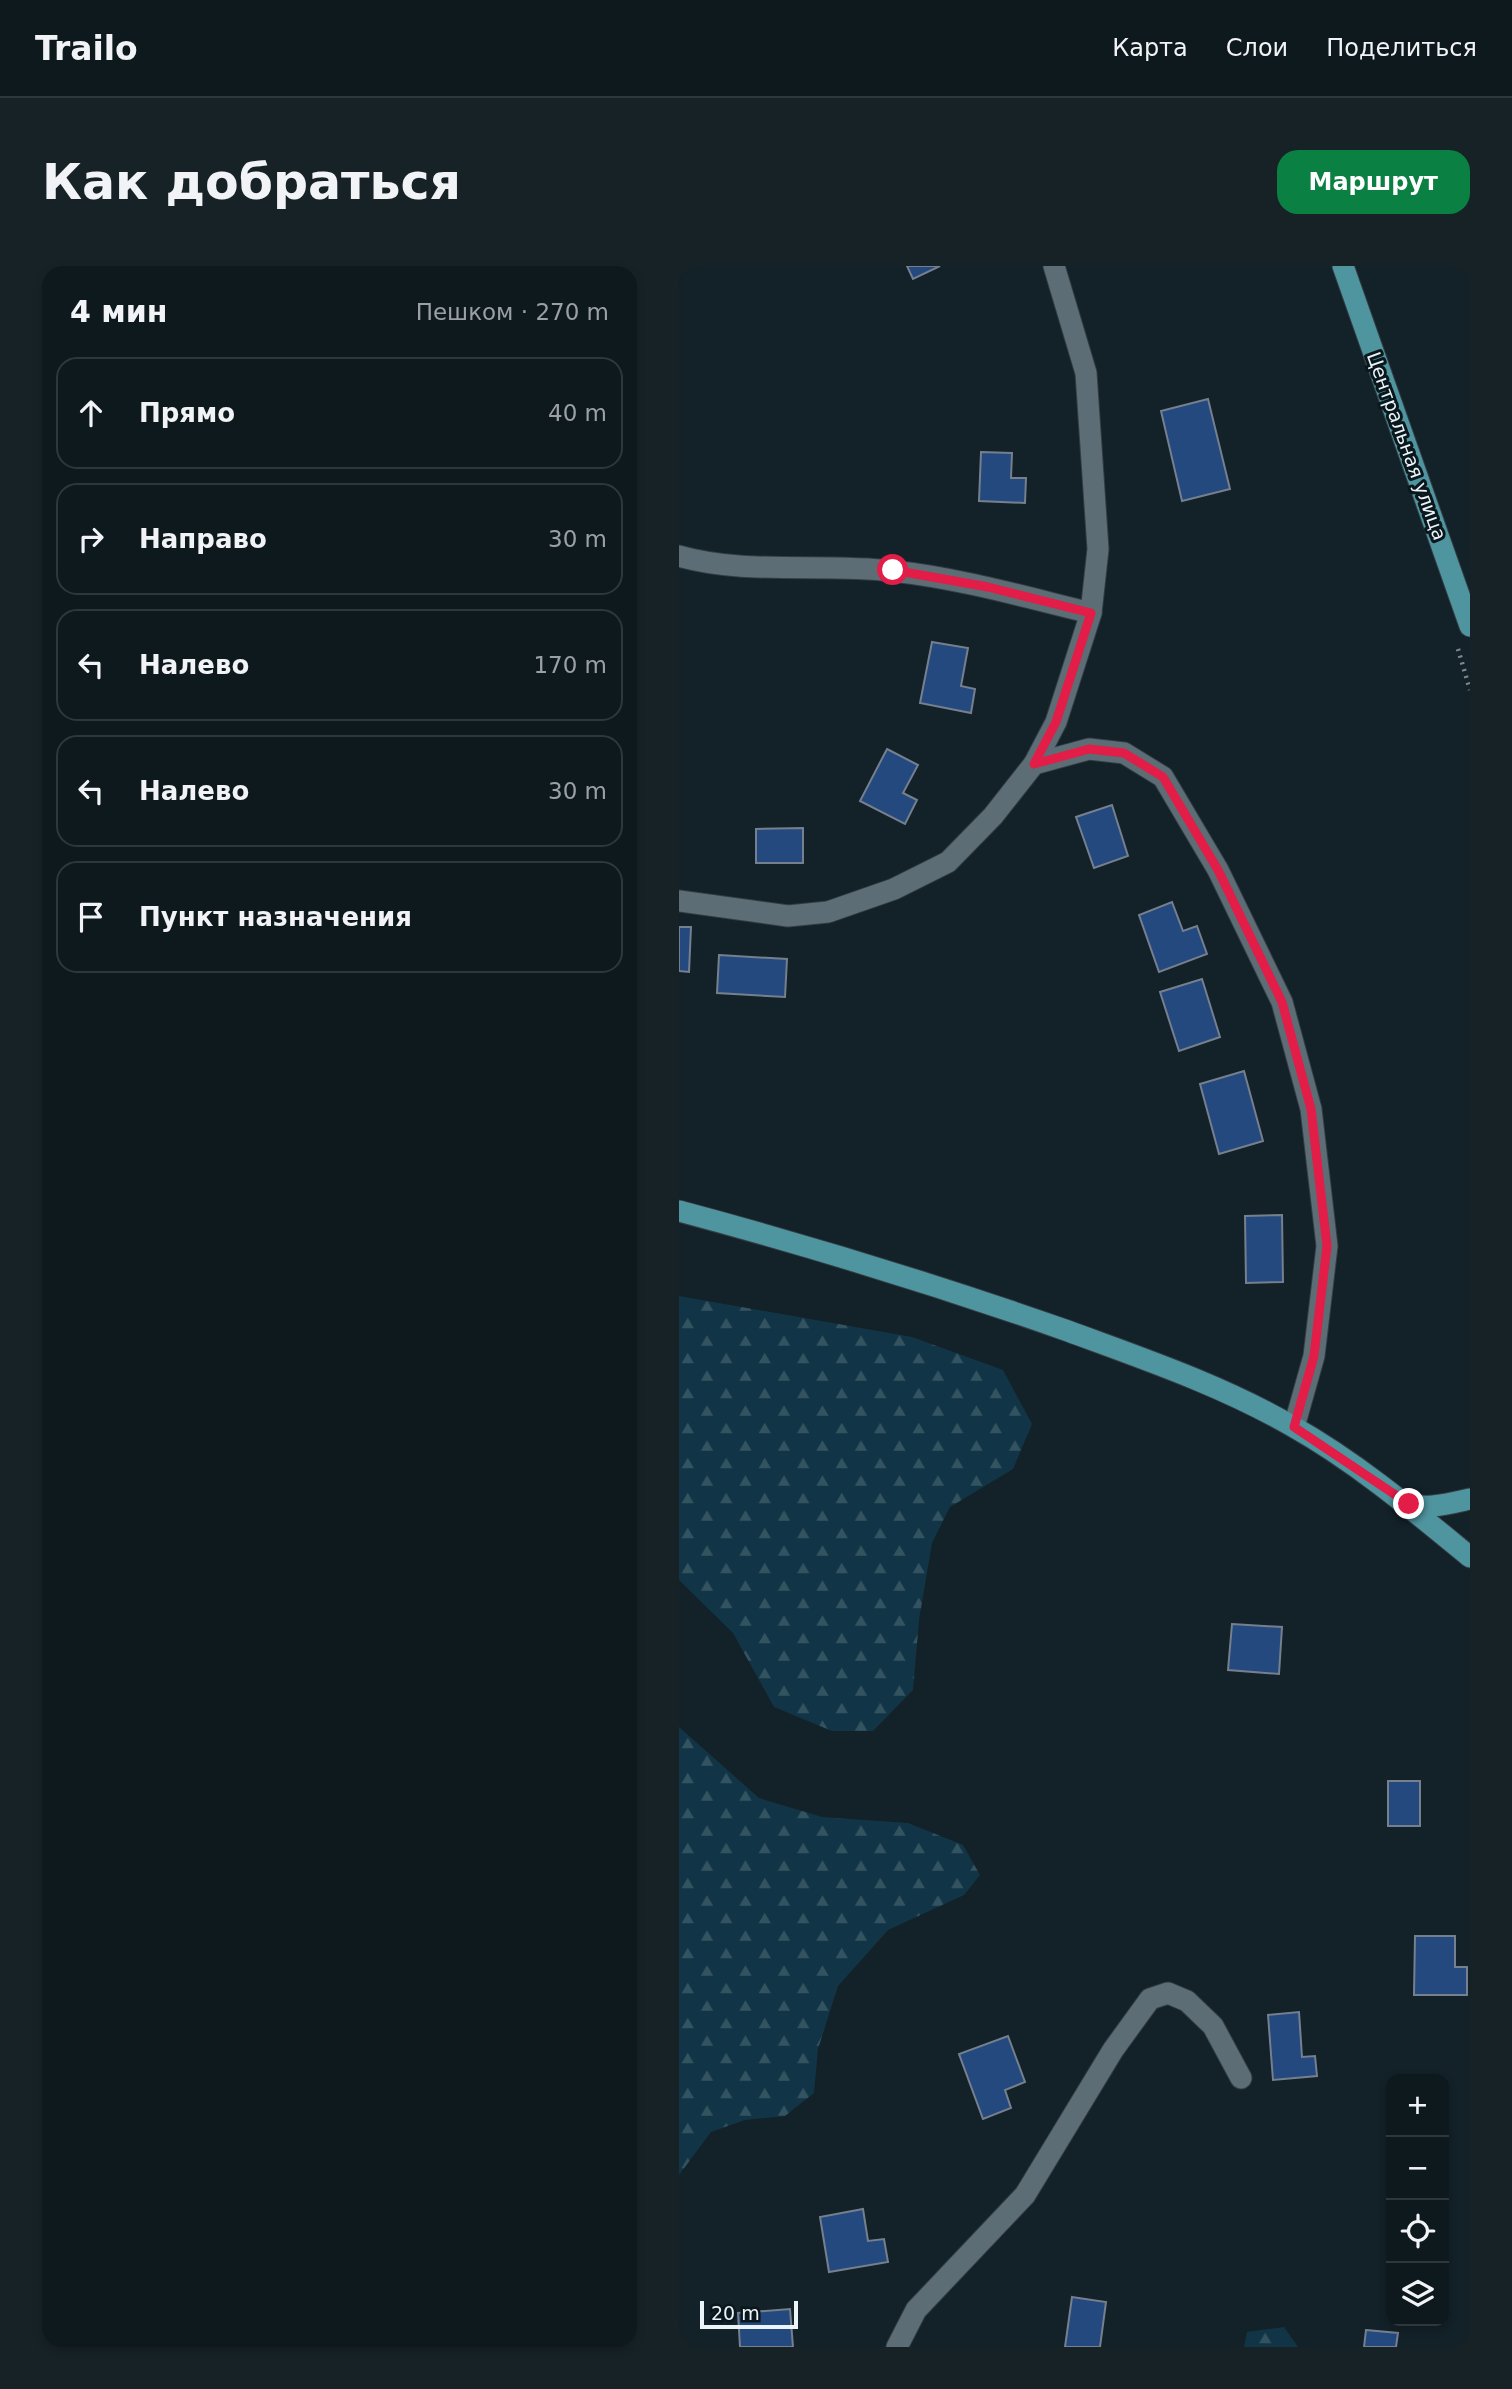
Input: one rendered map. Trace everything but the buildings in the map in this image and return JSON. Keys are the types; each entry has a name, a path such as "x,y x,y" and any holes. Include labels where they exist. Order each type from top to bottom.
{"main road":[{"name":"Центральная улица","path":"1343,266 1470,626"},
{"path":"679,1211 954,1290 1156,1363 1242,1399 1294,1427 1409,1504 1441,1505 1470,1499"},
{"path":"1388,1489 1470,1558"}],"street":[{"path":"679,901 788,916 828,912 894,889 948,862 993,816 1034,764 1056,722 1091,613 1098,549 1086,373 1054,266"},
{"path":"679,556 709,565 808,565 893,570 988,587 1091,613"},
{"path":"1034,764 1089,749 1124,753 1163,777 1218,870 1282,1002 1311,1109 1327,1246 1314,1356 1294,1427"},
{"path":"897,2347 916,2310 1025,2195 1113,2050 1150,1999 1168,1993 1187,2001 1213,2026 1241,2078"}],"green space":[{"path":"679,1296 912,1337 1003,1370 1032,1424 1013,1469 950,1507 932,1543 919,1620 913,1690 873,1731 832,1731 774,1707 733,1633 679,1580"},
{"path":"679,1727 759,1798 822,1817 908,1823 963,1845 980,1875 964,1895 888,1930 838,1986 818,2049 814,2093 785,2116 745,2120 711,2132 679,2175"},
{"path":"1284,2327 1298,2347 1244,2347 1247,2332"}],"route":[{"path":"893,570 988,587 1091,613 1056,722 1034,764 1089,749 1124,753 1163,777 1218,870 1282,1002 1311,1109 1327,1246 1314,1356 1294,1427 1409,1504"}]}
